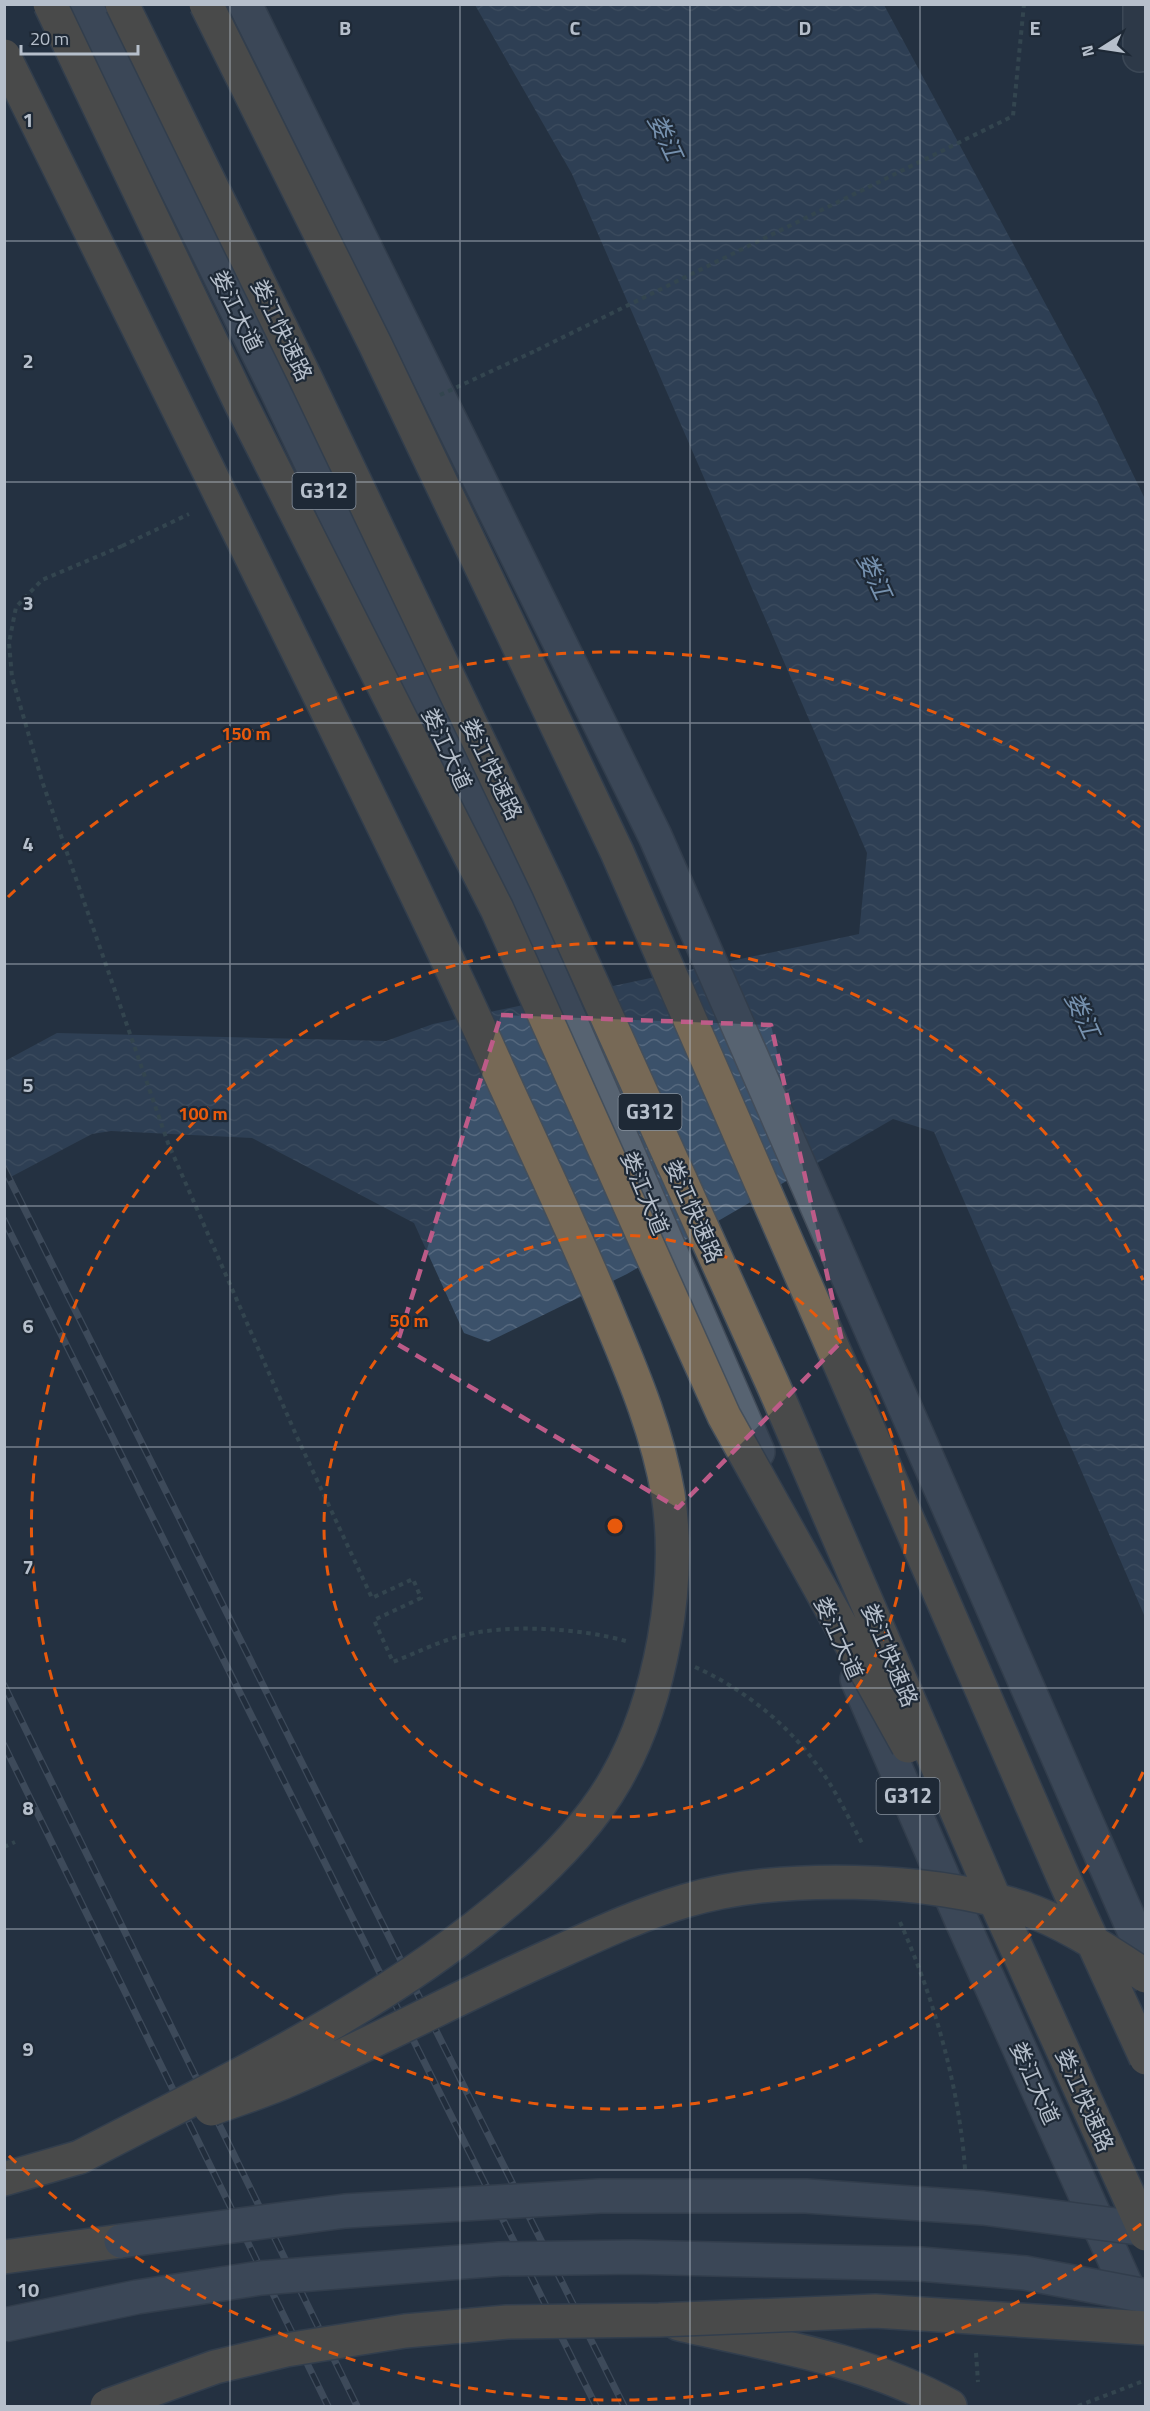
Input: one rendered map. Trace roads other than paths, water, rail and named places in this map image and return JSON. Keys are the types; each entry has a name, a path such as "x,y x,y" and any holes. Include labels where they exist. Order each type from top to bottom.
{"highway":[{"path":"50,4 247,414 497,909 724,1416 998,1907"},
{"name":"娄江快速路","path":"122,4 304,375 548,886 778,1398 998,1907 1146,2234"},
{"path":"206,4 380,355 618,852 1065,1881 1146,2058"},
{"path":"4,56 436,932 582,1252 645,1409 663,1472 671,1529 672,1563 665,1627 660,1665 649,1703 631,1750 618,1776 573,1839 544,1870 481,1924 392,1987 274,2057 80,2157"},
{"path":"4,2179 80,2157 290,2080 513,1972 589,1938 667,1907 717,1894 792,1885 856,1883 946,1891 987,1898 1024,1909 1072,1931 1146,1976"},
{"path":"4,2257 121,2241"},
{"path":"107,2406 215,2367 286,2350 405,2331 507,2322 659,2320 875,2311 1146,2329"},
{"path":"659,2320 840,2360 889,2376 950,2406"}],"main road":[{"name":"娄江大道","path":"85,4 276,389 517,898 961,1919 1146,2329"},
{"path":"245,4 655,837 1146,1958"},
{"path":"121,2241 345,2211 600,2196 806,2196 983,2208 1146,2229"},
{"path":"4,2325 137,2297 261,2278 500,2259 633,2257 920,2264 1024,2273 1146,2296"}],"lane":[{"path":"1140,4 1140,55 1146,52"}],"water":[{"name":"娄江","path":"475,5 884,5 1093,392 1145,499 1145,1617 934,1132 893,1119 627,1274 488,1342 464,1333 414,1223 252,1138 111,1131 92,1134 5,1180 5,1061 57,1033 386,1041 433,1024 859,934 867,853 572,174"}],"railway":[{"path":"4,1168 624,2406"},
{"path":"4,1220 596,2406"},
{"path":"4,1685 357,2406"},
{"path":"4,1745 328,2406"}]}
